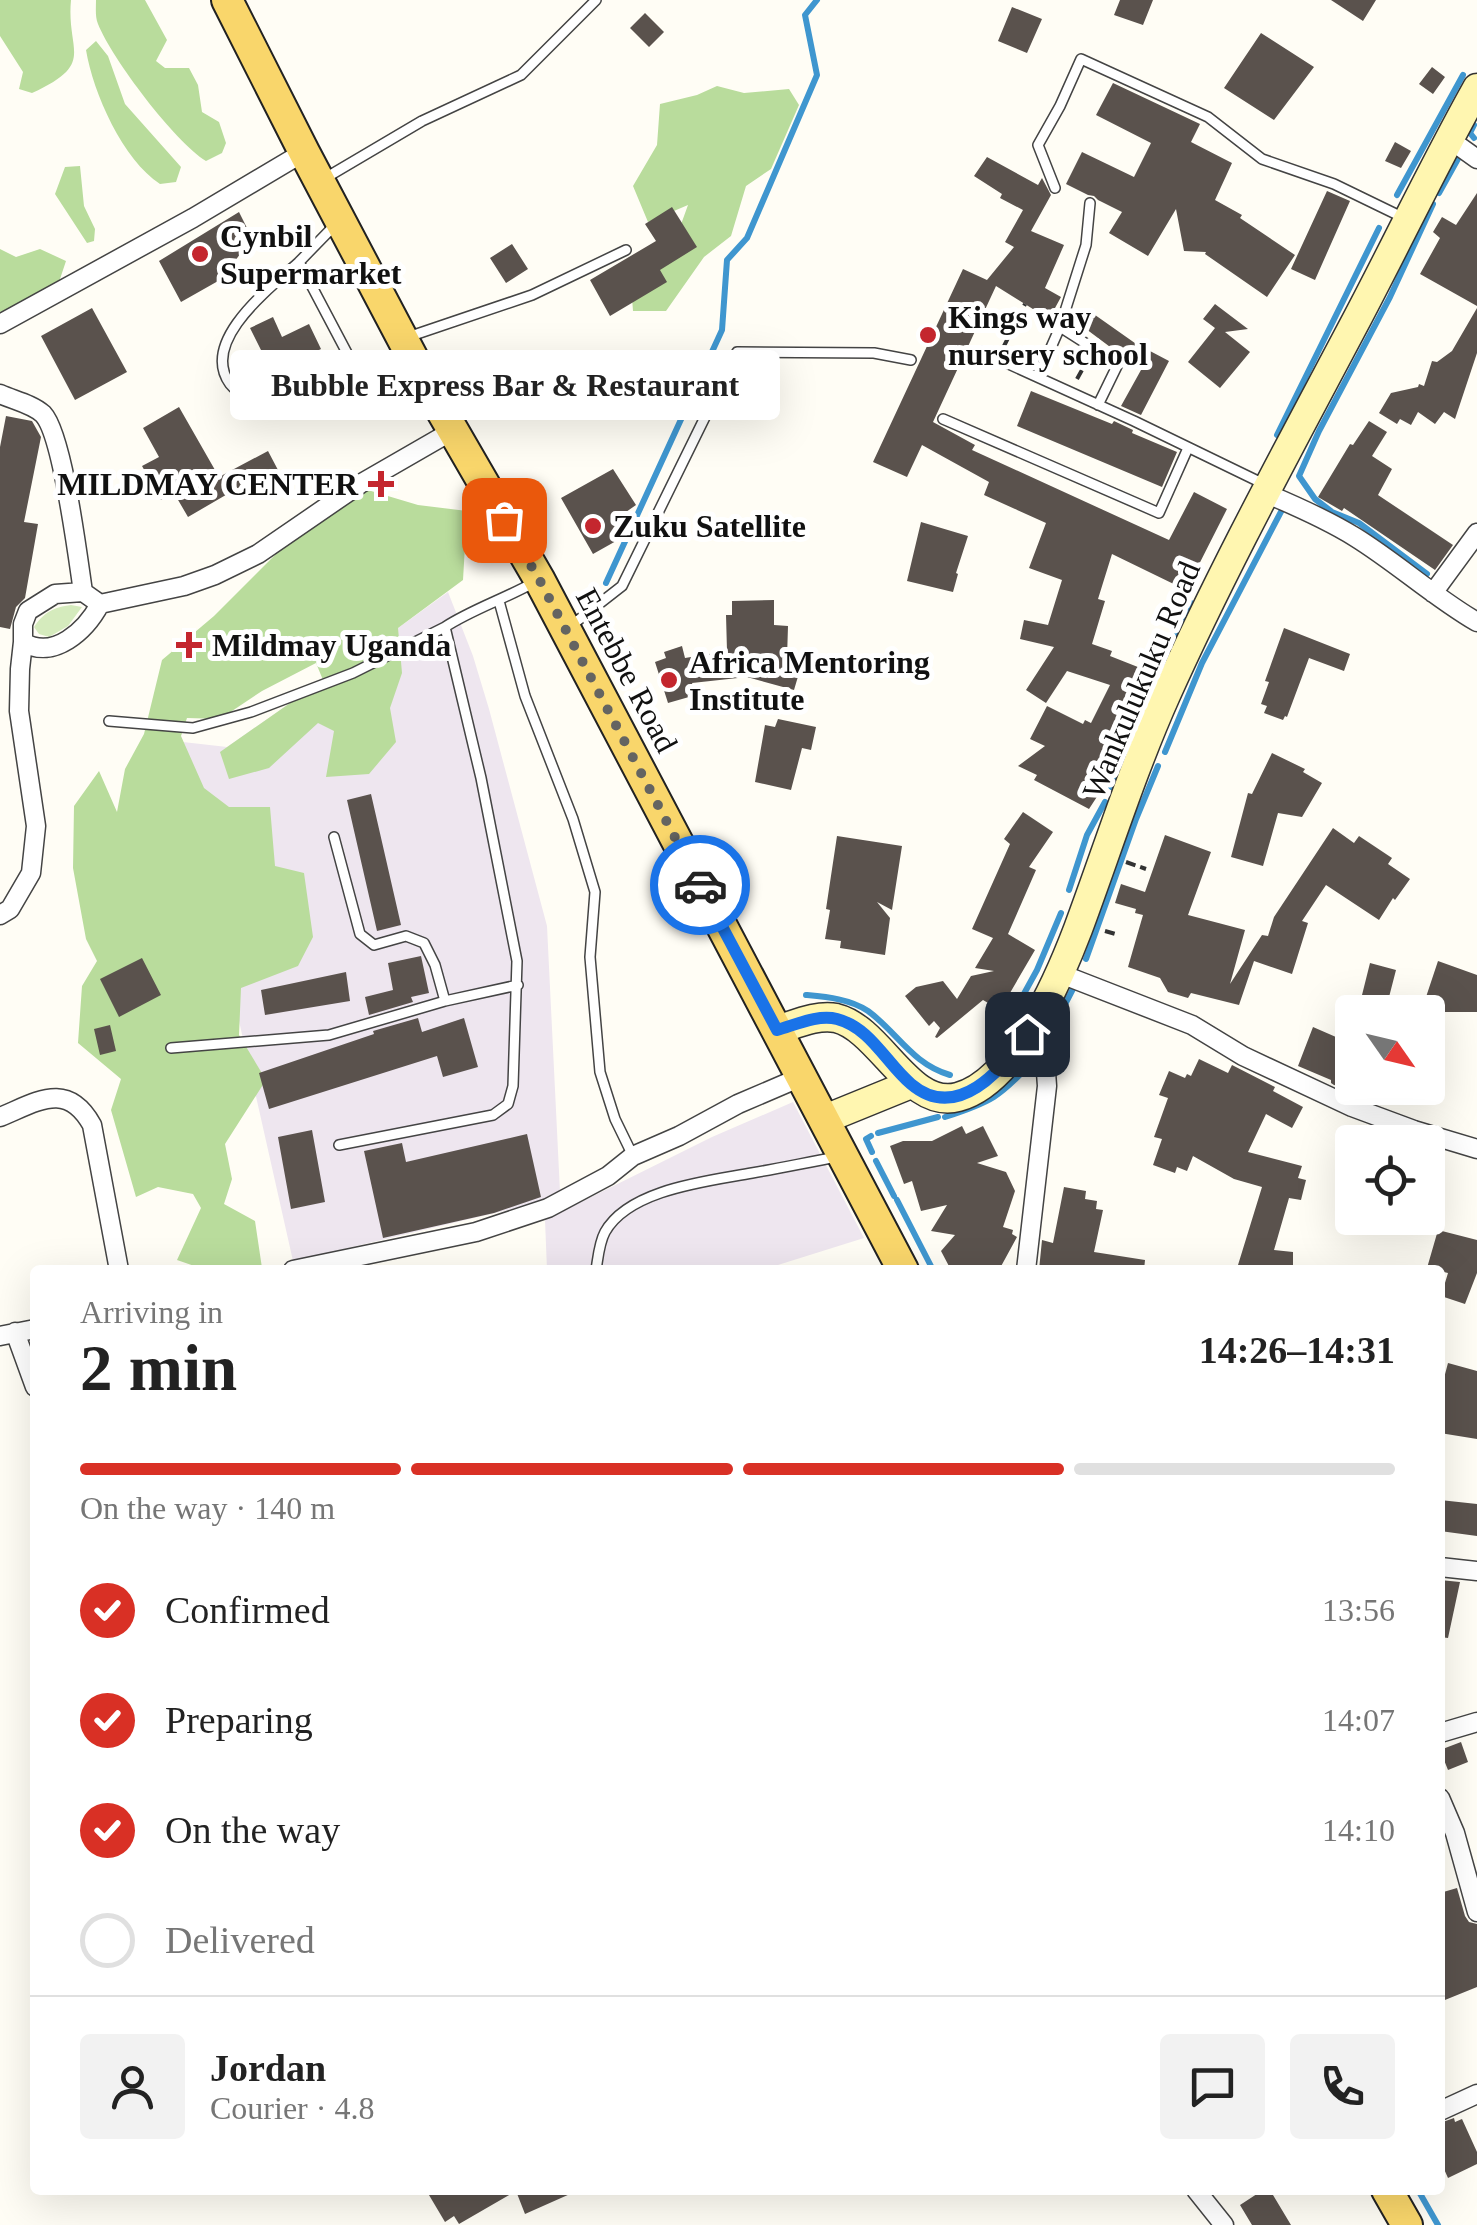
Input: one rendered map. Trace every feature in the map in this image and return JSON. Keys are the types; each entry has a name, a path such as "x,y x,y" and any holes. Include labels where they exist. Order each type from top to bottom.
{"main road":[{"name":"Entebbe Road","path":"228,0 421,373 539,579 900,1265"},
{"name":"Wankulukuku Road","path":"777,1030 819,1018 835,1018 861,1030 905,1077 931,1096 956,1098 980,1086 1012,1056 1060,974 1165,698 1266,489 1477,88"},
{"path":"824,1119 905,1077"},
{"path":"1390,2195 1407,2225"}],"street":[{"path":"1449,139 1477,160"},
{"path":"0,324 304,152"},
{"path":"0,394 33,407 48,422 70,509 83,592"},
{"path":"0,915 10,909 31,873 36,826 19,711 22,624 28,611 55,594 83,592 100,604 216,575 258,554 360,484 452,431"},
{"path":"1266,489 1359,540 1477,622"},
{"path":"1433,593 1477,533"},
{"path":"24,642 32,647 53,647 75,636 92,620 100,604"},
{"path":"1060,974 1192,1025 1243,1056 1352,1107 1477,1149"},
{"path":"1027,1034 1046,1058 1047,1086 1027,1265"},
{"path":"317,1265 476,1232 548,1208 608,1176 633,1156 801,1077"},
{"path":"0,1117 59,1096 85,1113 92,1125 118,1265"},
{"path":"7,1334 30,1378"},
{"path":"1445,1568 1477,1571"},
{"path":"1445,1731 1477,1722"},
{"path":"1445,1810 1477,1912"},
{"path":"1445,2109 1477,2094"},
{"path":"1200,2195 1224,2225"}],"lane":[{"path":"320,182 422,121 521,74 596,0"},
{"path":"1055,188 1038,145 1081,59 1208,117 1262,159 1334,184 1409,220"},
{"path":"1038,377 1060,327 1086,245 1090,203"},
{"path":"340,220 250,305 234,328 221,356 228,382 256,402 356,370 421,373"},
{"path":"403,339 532,295 626,250"},
{"path":"299,262 356,370"},
{"path":"1060,327 1118,364 1098,405"},
{"path":"566,630 622,586 737,352 874,353 911,360"},
{"path":"980,352 1188,448 1266,489"},
{"path":"943,419 1159,513 1188,448"},
{"path":"110,721 193,728 251,712 353,673 539,579"},
{"path":"499,602 525,696 573,819 596,892 590,957 600,1072 614,1119 633,1156"},
{"path":"339,1145 493,1116 508,1104 513,1086 517,961 485,797 444,627"},
{"path":"334,837 360,934 374,945 406,936 424,942 445,1001"},
{"path":"170,1048 329,1035 445,1001 518,985"},
{"path":"597,1265 604,1233 633,1205 715,1179 844,1155"}],"path":[{"path":"998,360 1026,304"},
{"path":"1070,392 1094,349"},
{"path":"1123,861 1146,869"},
{"path":"1099,930 1119,935"}],"shaded area":[{"path":"448,592 489,709 547,926 560,1192 542,1202 293,1261 201,852 183,742 227,747"},
{"path":"793,1102 864,1238 778,1265 547,1265 545,1220 712,1137"}],"green space":[{"path":"0,0 71,0 72,64 52,83 32,93 19,89 23,72 0,36"},
{"path":"96,0 145,0 167,40 156,61 165,68 189,68 198,85 202,112 219,122 226,143 222,153 206,161 162,119 105,39 97,21"},
{"path":"96,41 108,56 125,104 181,167 176,182 160,184 146,173 122,142 90,67 86,50"},
{"path":"717,86 744,93 789,89 799,105 771,169 746,186 731,236 704,257 666,311 633,311 629,258 675,241 688,205 648,222 633,186 657,145 660,104"},
{"path":"80,166 84,206 95,229 94,241 87,243 55,194 65,167"},
{"path":"0,249 16,257 40,249 66,261 59,282 17,307 0,312"},
{"path":"361,488 418,505 467,511 463,580 398,628 402,673 390,708 396,742 369,774 326,777 334,731 318,723 269,768 229,779 220,752 323,680 316,663 262,691 220,719 187,718 181,736 204,788 229,807 270,807 275,866 304,873 313,937 298,966 241,988 239,1035 266,1080 225,1144 232,1179 224,1204 255,1221 262,1265 192,1265 177,1260 201,1208 193,1194 158,1187 136,1197 111,1110 121,1079 78,1043 82,986 97,961 86,939 73,868 74,806 99,771 117,812 125,769 144,734 162,660 214,616 281,549"},
{"path":"82,607 68,626 49,637 39,634 34,627 42,618 54,609"}],"building":[{"path":"1120,0 1153,0 1143,25 1114,15"},
{"path":"1331,0 1376,0 1363,21"},
{"path":"1012,7 1042,19 1027,53 998,41"},
{"path":"645,13 664,32 649,47 630,28"},
{"path":"1261,33 1314,67 1274,120 1224,88"},
{"path":"1432,67 1445,77 1433,94 1419,84"},
{"path":"1113,83 1200,124 1191,142 1232,163 1215,200 1295,255 1267,297 1206,252 1184,251 1176,209 1148,256 1109,233 1122,212 1066,184 1082,152 1134,177 1151,143 1096,115"},
{"path":"1395,142 1411,151 1401,168 1385,161"},
{"path":"987,157 1038,185 1042,178 1051,195 1031,231 1064,245 1045,288 1061,297 1049,319 996,286 933,422 975,445 972,450 1169,540 1194,492 1227,509 1186,590 1112,554 1098,599 1105,601 1092,644 1148,671 1145,677 1149,679 1102,789 1089,809 1034,780 1037,775 1018,766 1045,746 1030,739 1047,706 1083,724 1085,720 1091,723 1110,685 1067,671 1046,703 1026,690 1054,647 1020,639 1024,620 1048,625 1062,580 1029,568 1046,523 984,495 989,482 922,445 907,477 873,462 963,269 987,280 1014,247 1005,242 1023,210 1000,198 1002,194 974,176"},
{"path":"1327,191 1350,201 1315,280 1291,269"},
{"path":"1477,193 1477,306 1420,274 1440,238 1433,232 1442,217 1456,225"},
{"path":"672,207 697,247 660,270 667,282 610,316 590,280 656,241 645,224"},
{"path":"239,212 252,238 229,269 234,272 181,302 159,261"},
{"path":"512,244 528,269 506,283 490,258"},
{"path":"1215,304 1248,329 1225,332 1250,352 1220,388 1188,362 1215,328 1203,319"},
{"path":"92,308 127,372 75,400 41,336"},
{"path":"1477,308 1477,353 1455,419 1444,412 1435,424 1418,412 1411,425 1400,419 1397,424 1379,413 1391,393 1424,386 1432,361 1437,362 1452,351"},
{"path":"1088,310 1149,353 1169,361 1141,415 1121,406 1141,370 1078,323"},
{"path":"273,317 282,337 309,324 321,349 297,361 305,378 278,387 272,376 248,387 236,362 261,350 250,328"},
{"path":"534,382 548,402 523,419 509,399"},
{"path":"1031,391 1112,424 1114,421 1177,452 1162,487 1017,426"},
{"path":"179,407 219,477 268,451 278,470 257,481 255,478 188,517 174,493 161,500 142,466 159,457 143,428"},
{"path":"6,416 32,421 41,437 24,522 38,524 25,598 16,607 10,629 0,627 0,447"},
{"path":"1369,421 1387,432 1372,456 1392,469 1378,495 1453,545 1435,570 1344,508 1342,511 1318,497"},
{"path":"613,469 636,505 616,519 625,536 593,554 561,498"},
{"path":"921,522 968,536 953,592 907,581"},
{"path":"774,600 774,625 788,626 787,658 802,663 794,690 747,677 692,683 696,695 668,703 655,662 666,658 664,652 682,646 685,658 727,651 726,615 732,615 732,601"},
{"path":"1284,628 1350,654 1344,671 1309,658 1283,720 1264,713 1267,706 1261,704"},
{"path":"778,719 816,727 811,750 802,748 791,790 755,782 765,725 775,727"},
{"path":"1272,753 1305,769 1303,772 1322,783 1302,817 1278,813 1263,866 1231,857 1248,793 1252,794"},
{"path":"371,794 401,925 377,931 347,800"},
{"path":"1023,812 1053,832 1029,867 1036,870 1008,934 1035,950 1000,1010 983,1000 937,1038 940,1028 934,1021 929,1026 905,996 916,987 943,981 957,999 971,976 994,971 975,968 993,938 972,929 1010,844 1004,839"},
{"path":"1333,828 1354,843 1359,836 1392,858 1388,864 1410,879 1379,920 1326,885 1302,921 1308,923 1292,974 1254,961 1239,1005 1191,993 1188,998 1168,992 1160,978 1128,967 1143,915 1115,903 1121,884 1145,892 1165,835 1211,852 1188,915 1245,930 1230,984 1262,935 1268,936 1274,917"},
{"path":"837,836 902,846 892,910 877,902 890,918 885,955 840,948 841,941 825,939"},
{"path":"421,956 429,993 369,1015 365,997 393,990 388,963"},
{"path":"142,958 161,995 119,1017 100,979"},
{"path":"1438,961 1477,975 1477,1012 1445,1012 1445,995 1427,995"},
{"path":"1370,963 1396,970 1390,995 1362,995"},
{"path":"346,972 350,1001 265,1015 261,990"},
{"path":"418,1018 422,1032 464,1018 478,1067 443,1077 437,1056 269,1109 259,1073"},
{"path":"110,1025 116,1051 100,1055 94,1029"},
{"path":"1313,1027 1335,1037 1335,1085 1298,1066"},
{"path":"1199,1059 1228,1073 1232,1065 1303,1107 1292,1128 1266,1114 1248,1152 1302,1166 1298,1178 1306,1180 1301,1200 1289,1198 1274,1250 1293,1252 1293,1265 1238,1265 1262,1187 1234,1179 1193,1156 1187,1171 1177,1167 1175,1173 1153,1165 1162,1139 1154,1137 1168,1098 1159,1095 1169,1071 1185,1078 1187,1074 1191,1076"},
{"path":"962,1126 966,1134 983,1126 998,1156 977,1163 1006,1172 1015,1191 1003,1227 1013,1230 1017,1237 1002,1265 948,1265 941,1251 955,1235 931,1231 947,1205 921,1211 912,1181 904,1184 890,1146 903,1141 932,1141"},
{"path":"312,1130 325,1202 291,1209 278,1137"},
{"path":"527,1134 541,1197 494,1213 383,1238 364,1151 402,1143 406,1162"},
{"path":"1064,1187 1086,1191 1085,1199 1097,1201 1096,1209 1103,1210 1094,1252 1145,1260 1144,1265 1040,1265 1042,1240 1053,1243"},
{"path":"1445,1232 1477,1240 1477,1273 1465,1304 1445,1297 1445,1265 1428,1265 1437,1235"},
{"path":"1448,1363 1477,1371 1477,1439 1445,1434"},
{"path":"1445,1501 1477,1504 1477,1536 1445,1532"},
{"path":"1445,1580 1460,1582 1445,1638"},
{"path":"1461,1742 1468,1762 1448,1770 1445,1748"},
{"path":"1457,1888 1465,1916 1477,1924 1477,1987 1445,2000 1445,1892"},
{"path":"1462,2119 1477,2152 1477,2164 1448,2178 1445,2171 1445,2121"},
{"path":"429,2195 509,2195 459,2224 454,2216 445,2222"},
{"path":"518,2195 568,2195 525,2214"},
{"path":"1255,2195 1273,2195 1291,2225 1252,2225 1240,2205"}],"waterway":[{"path":"606,583 722,330 727,260 747,238 817,75 805,15 817,0"},
{"path":"1397,195 1463,75"},
{"path":"1474,125 1470,133 1474,138"},
{"path":"1439,193 1459,157"},
{"path":"1427,574 1359,523 1332,512 1315,499 1299,476 1433,204"},
{"path":"1277,435 1379,228"},
{"path":"1165,752 1202,663 1284,506"},
{"path":"1132,732 1191,603"},
{"path":"1111,787 1126,750"},
{"path":"1086,959 1158,766"},
{"path":"1069,890 1087,835 1105,802"},
{"path":"998,1041 1037,970 1061,913"},
{"path":"1044,1045 1075,985"},
{"path":"806,995 861,1007 925,1063 950,1075"},
{"path":"945,1117 994,1097 1033,1061"},
{"path":"878,1133 938,1117"},
{"path":"871,1136 866,1139 872,1152"},
{"path":"876,1161 894,1196"},
{"path":"897,1200 930,1265"},
{"path":"1421,2195 1438,2225"}],"way so far":[{"path":"504,520 700,885"}],"place":[{"name":"Cynbil Supermarket","path":"200,254"},
{"name":"Kings way nursery school","path":"928,335"},
{"name":"MILDMAY CENTER","path":"381,484"},
{"name":"Bubble Express Bar & Restaurant","path":"504,520"},
{"name":"Zuku Satellite","path":"593,526"},
{"name":"Mildmay Uganda","path":"189,645"},
{"name":"Africa Mentoring Institute","path":"669,680"}],"route":[{"path":"700,885 777,1030 819,1018 835,1018 861,1030 911,1084 931,1096 956,1098 995,1074 1027,1034"}]}
